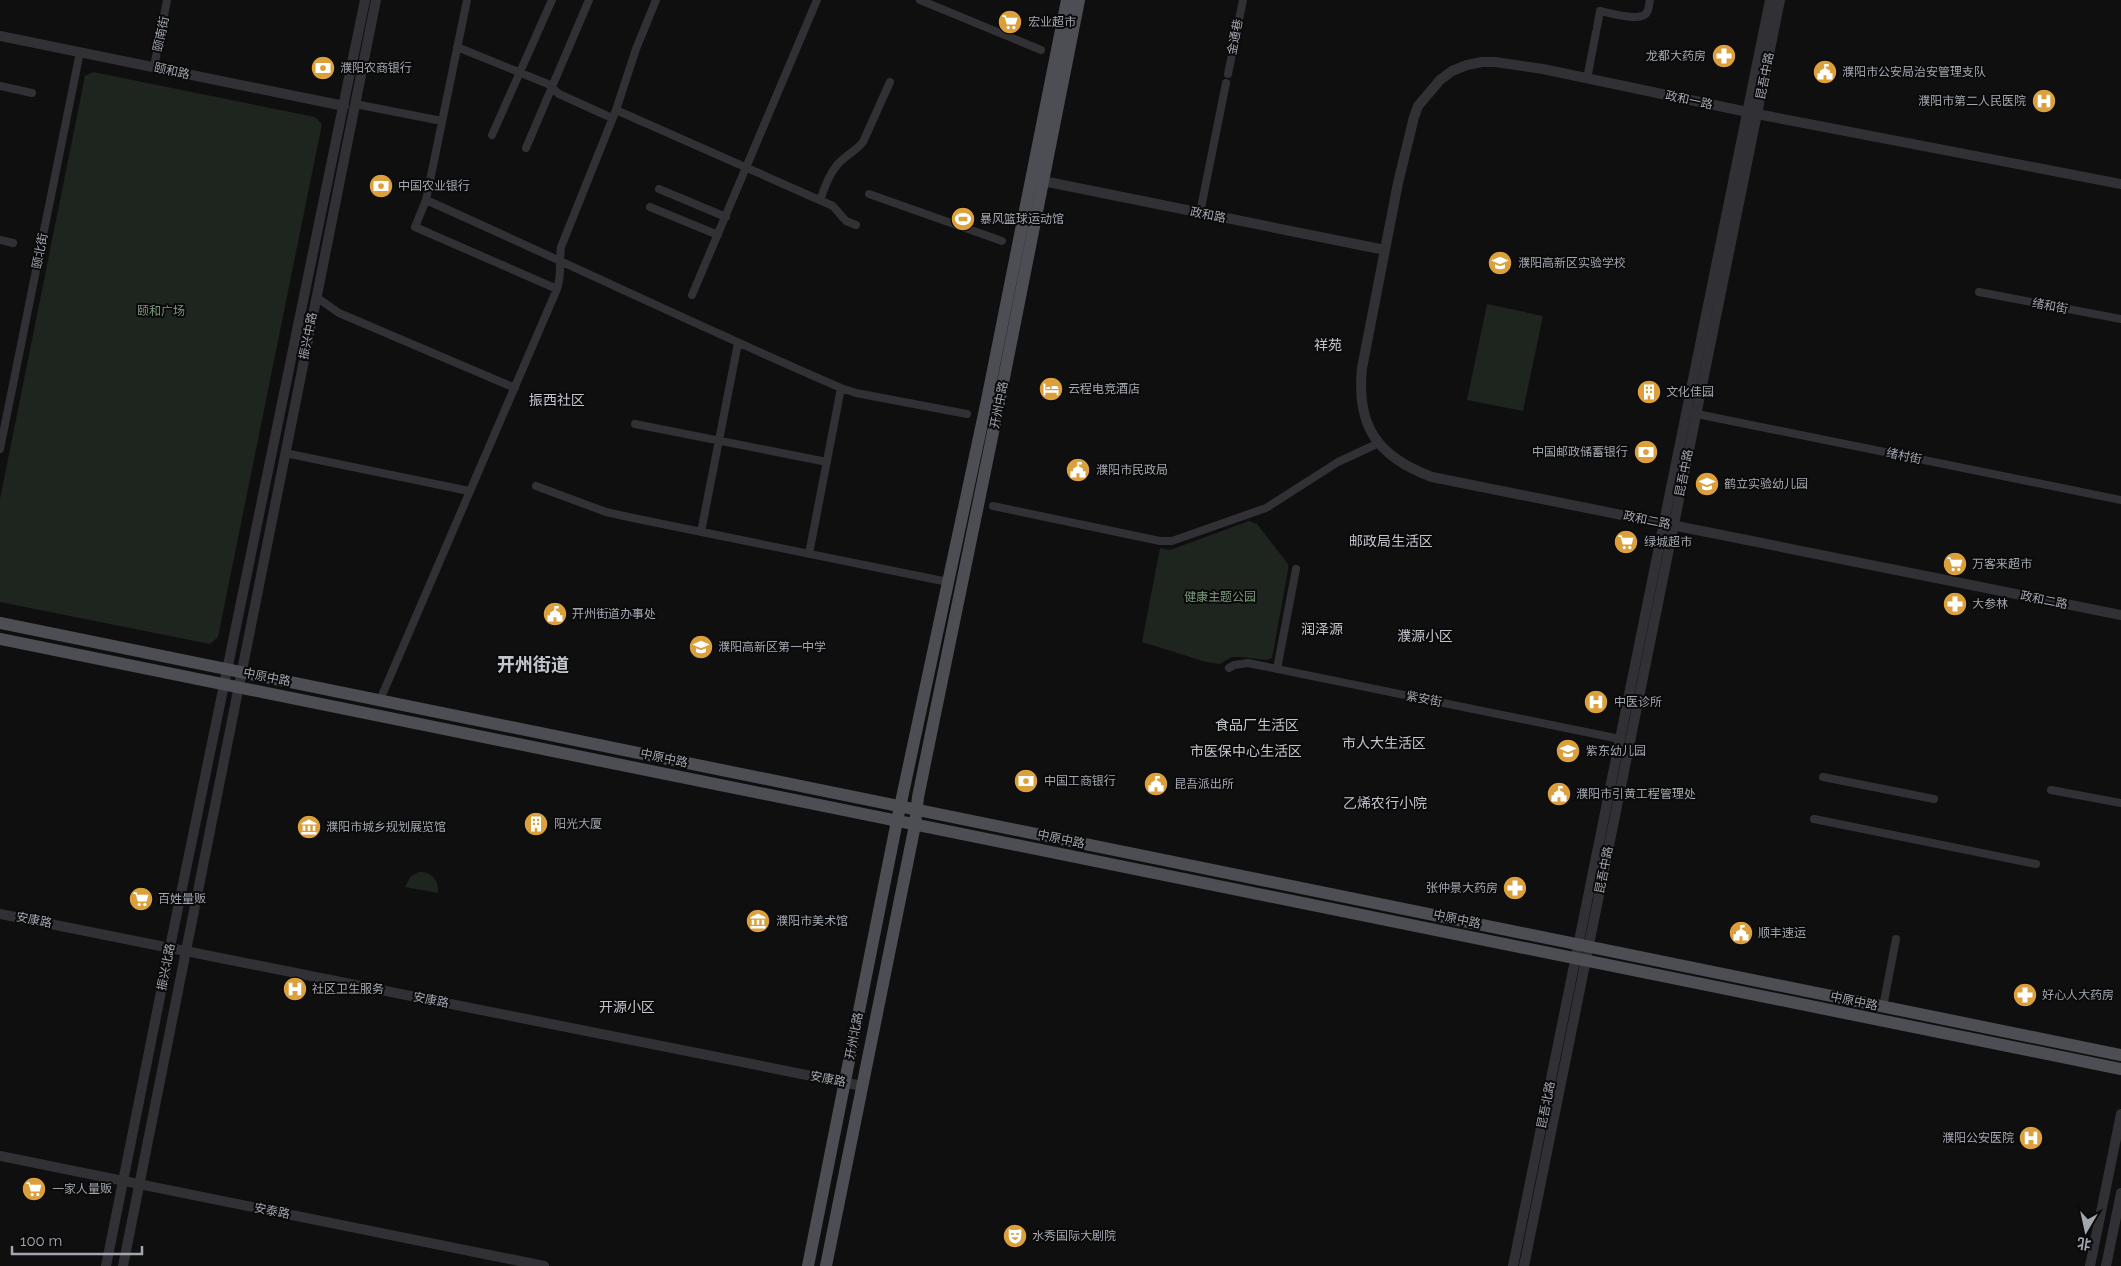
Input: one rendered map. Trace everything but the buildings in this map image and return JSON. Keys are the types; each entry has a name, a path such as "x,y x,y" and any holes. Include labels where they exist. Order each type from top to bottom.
{"main road":[{"name":"开州中路","path":"917,810 918,797 999,403 1067,0"},
{"name":"开州中路","path":"900,806 1037,180 1079,0"},
{"name":"中原中路","path":"0,623 2121,1055"},
{"name":"中原中路","path":"0,638 2121,1069"},
{"name":"开州北路","path":"808,1266 900,806"},
{"name":"开州北路","path":"826,1266 917,810"}],"street":[{"name":"颐南街","path":"154,67 168,0"},
{"name":"振兴中路","path":"227,669 365,0"},
{"name":"振兴中路","path":"242,672 376,0"},
{"path":"466,0 426,200 415,227 557,289"},
{"path":"492,135 552,0"},
{"path":"526,148 589,0"},
{"path":"380,700 557,289 560,280 559,259 561,247 614,114 636,49 656,0"},
{"path":"692,295 817,0"},
{"path":"920,0 932,2 1041,50"},
{"name":"金通巷","path":"1228,74 1243,0"},
{"path":"1587,79 1600,11 1636,18 1643,17 1647,12 1650,0"},
{"name":"昆吾中路","path":"1752,113 1770,0"},
{"name":"昆吾中路","path":"1584,945 1752,113 1780,0"},
{"name":"颐和路","path":"0,36 344,106"},
{"path":"457,46 552,87 559,94 614,114 747,168 820,200 833,206 846,221 856,225"},
{"name":"颐北街","path":"0,449 80,52"},
{"name":"政和一路","path":"1385,250 1418,106 1440,80 1452,71 1482,62 1507,63 1543,69 1752,113 2121,184"},
{"path":"820,200 831,173 839,162 858,150 863,142 890,82"},
{"path":"1200,213 1226,83"},
{"path":"0,86 32,93"},
{"path":"355,104 442,121"},
{"name":"政和路","path":"1037,180 1385,250"},
{"path":"659,189 726,217"},
{"path":"869,194 1002,241"},
{"path":"426,200 559,259 738,343 842,388 856,393 967,414"},
{"path":"650,207 718,236"},
{"path":"0,240 13,243"},
{"name":"政和二路","path":"1385,250 1360,382 1363,410 1369,428 1379,443 1396,461 1411,469 1432,477 2121,615"},
{"name":"绪和街","path":"1979,292 2121,320"},
{"path":"316,297 339,313 515,388"},
{"path":"701,532 738,343"},
{"path":"809,554 842,388"},
{"name":"绪村街","path":"1691,413 2121,500"},
{"path":"636,424 828,462"},
{"path":"993,506 1160,541 1172,540 1266,508 1338,462 1379,443"},
{"path":"285,453 469,491"},
{"path":"536,486 606,512 948,582"},
{"name":"昆吾中路","path":"1584,945 1620,739 1669,524"},
{"path":"1277,669 1296,570"},
{"name":"紫安街","path":"1230,668 1234,665 1248,663 1620,739"},
{"name":"振兴北路","path":"106,1266 227,669"},
{"name":"振兴北路","path":"123,1266 242,672"},
{"path":"1823,778 1934,799"},
{"path":"2051,790 2121,803"},
{"path":"1814,819 2036,864"},
{"name":"安康路","path":"0,914 862,1086"},
{"path":"1883,1006 1896,938"},
{"name":"昆吾北路","path":"1513,1266 1584,945"},
{"name":"昆吾北路","path":"1524,1266 1581,959"},
{"path":"2090,1266 2121,1114"},
{"name":"安泰路","path":"0,1156 544,1266"},
{"path":"2106,1266 2121,1193"}],"green space":[{"name":"颐和广场","path":"93,72 315,117 322,124 218,637 210,644 0,602 0,499 85,76"},
{"path":"1487,304 1543,316 1523,411 1467,400"},
{"name":"健康主题公园","path":"1249,521 1257,524 1288,564 1272,658 1267,660 1232,657 1220,664 1206,662 1142,642 1160,548 1170,550"},
{"path":"419,872 428,873 434,878 438,893 405,887 411,876"}],"place":[{"name":"宏业超市","path":"1010,22"},
{"name":"龙都大药房","path":"1724,56"},
{"name":"濮阳农商银行","path":"323,68"},
{"name":"濮阳市公安局治安管理支队","path":"1825,72"},
{"name":"濮阳市第二人民医院","path":"2044,101"},
{"name":"中国农业银行","path":"381,186"},
{"name":"暴风篮球运动馆","path":"963,219"},
{"name":"濮阳高新区实验学校","path":"1500,263"},
{"name":"云程电竞酒店","path":"1051,389"},
{"name":"文化佳园","path":"1649,392"},
{"name":"中国邮政储蓄银行","path":"1646,452"},
{"name":"濮阳市民政局","path":"1078,470"},
{"name":"鹤立实验幼儿园","path":"1707,484"},
{"name":"绿城超市","path":"1626,542"},
{"name":"万客来超市","path":"1955,564"},
{"name":"大参林","path":"1955,604"},
{"name":"开州街道办事处","path":"555,614"},
{"name":"濮阳高新区第一中学","path":"701,647"},
{"name":"中医诊所","path":"1596,702"},
{"name":"紫东幼儿园","path":"1568,751"},
{"name":"中国工商银行","path":"1026,781"},
{"name":"昆吾派出所","path":"1156,784"},
{"name":"濮阳市引黄工程管理处","path":"1559,794"},
{"name":"阳光大厦","path":"536,824"},
{"name":"濮阳市城乡规划展览馆","path":"309,827"},
{"name":"张仲景大药房","path":"1515,888"},
{"name":"百姓量贩","path":"141,899"},
{"name":"濮阳市美术馆","path":"758,921"},
{"name":"顺丰速运","path":"1741,933"},
{"name":"社区卫生服务","path":"295,989"},
{"name":"好心人大药房","path":"2025,995"},
{"name":"濮阳公安医院","path":"2031,1138"},
{"name":"一家人量贩","path":"34,1189"},
{"name":"水秀国际大剧院","path":"1015,1236"}],"district":[{"name":"祥苑","path":"1328,345"},
{"name":"振西社区","path":"557,400"},
{"name":"邮政局生活区","path":"1391,541"},
{"name":"润泽源","path":"1322,629"},
{"name":"濮源小区","path":"1425,636"},
{"name":"开州街道","path":"533,664"},
{"name":"食品厂生活区","path":"1257,725"},
{"name":"市人大生活区","path":"1384,743"},
{"name":"市医保中心生活区","path":"1246,751"},
{"name":"乙烯农行小院","path":"1385,803"},
{"name":"开源小区","path":"627,1007"}]}
